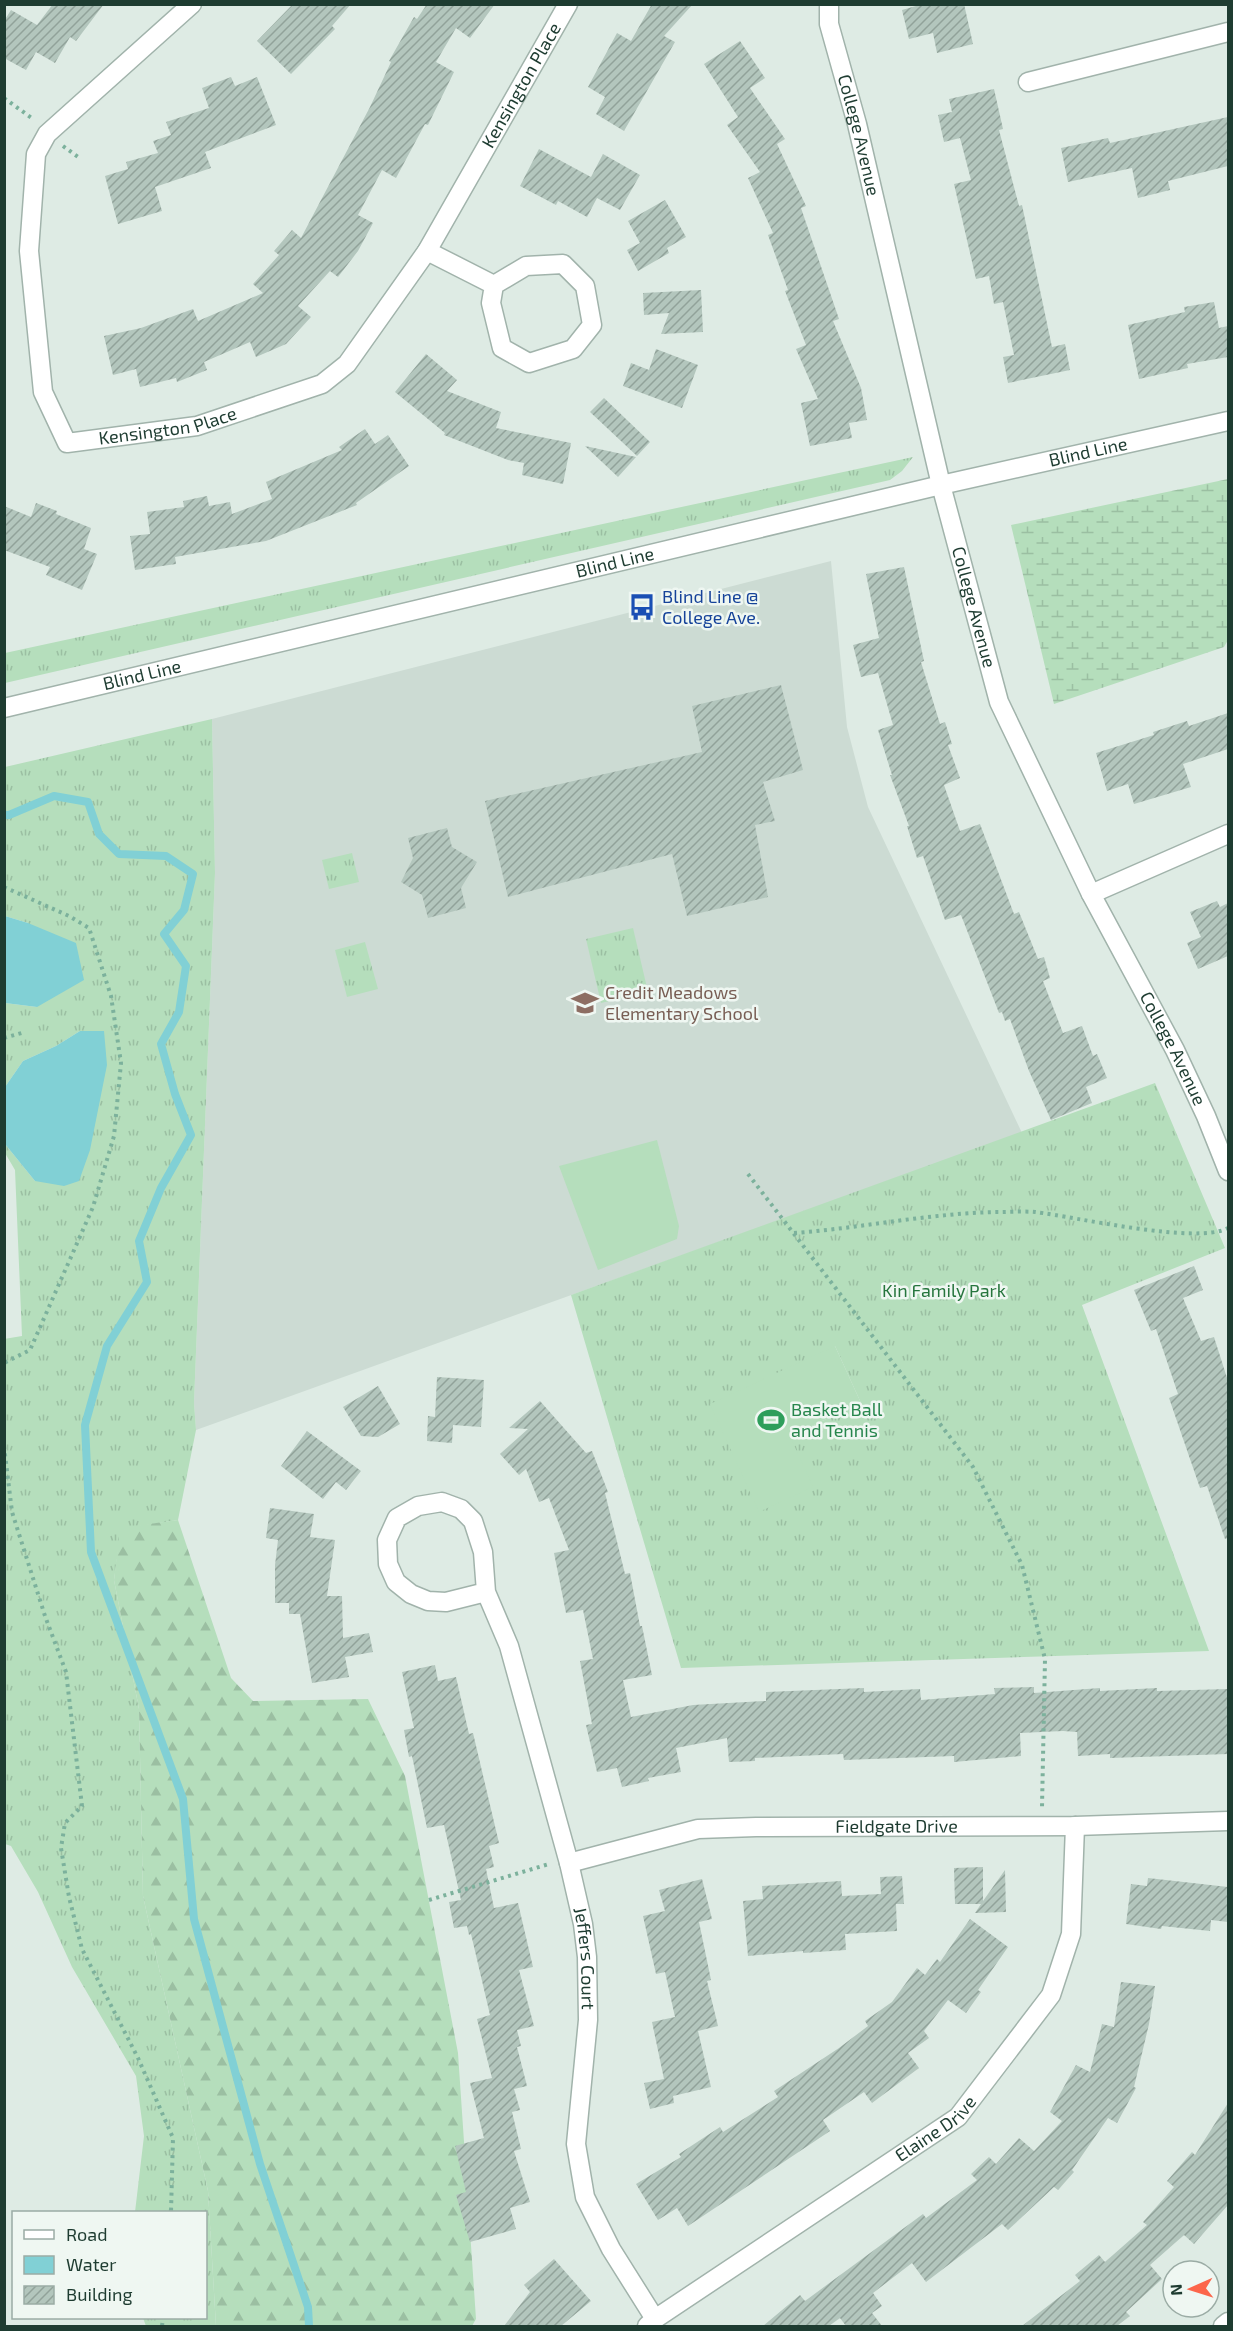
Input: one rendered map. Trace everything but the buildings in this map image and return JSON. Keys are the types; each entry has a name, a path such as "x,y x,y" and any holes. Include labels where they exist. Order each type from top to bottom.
{"street":[{"name":"Kensington Place","path":"192,4 47,134 36,154 30,251 43,392 67,443 197,426 322,384 347,364 427,251 568,4"},
{"name":"College Avenue","path":"829,4 829,24 857,124 941,485 999,702 1091,894 1175,1050 1206,1116 1228,1171"},
{"path":"1028,82 1228,32"},
{"path":"427,251 494,285"},
{"path":"563,264 585,286 592,325 573,350 529,363 502,348 491,303 494,285 526,266 563,264"},
{"name":"Blind Line","path":"4,708 941,485 1228,421"},
{"path":"1091,894 1228,834"},
{"name":"Jeffers Court","path":"486,1592 446,1602 428,1601 411,1594 396,1582 388,1564 387,1540 397,1518 418,1506 442,1502 461,1509 473,1521 483,1552 486,1592 509,1646 569,1861 583,1924 587,1957 588,2020 576,2144 585,2197 651,2323"},
{"name":"Fieldgate Drive","path":"569,1861 698,1829 1075,1826 1228,1821"},
{"name":"Elaine Drive","path":"651,2323 958,2117 1051,1995 1071,1934 1075,1826"},
{"path":"1223,2326 1228,2322"}],"path":[{"path":"4,887 69,916 89,928 111,996 121,1063 114,1136 93,1207 30,1350 4,1363"},
{"path":"4,1038 25,1032"},
{"path":"747,1174 972,1467 1022,1565 1045,1659 1041,1826"},
{"path":"794,1233 839,1230 958,1213 1032,1212 1134,1228 1181,1232 1220,1232 1228,1228"},
{"path":"4,1446 12,1512 45,1616 66,1672 82,1806 66,1823 61,1848 69,1897 82,1949 138,2058 173,2138 171,2211"},
{"path":"429,1900 569,1861"}],"shaded area":[{"name":"Credit Meadows Elementary School","path":"831,561 847,727 868,807 1022,1133 196,1430 194,1403 215,873 212,719"}],"green space":[{"path":"913,457 902,471 890,480 5,683 5,653"},
{"path":"1228,479 1228,640 1224,647 1054,704 1011,525"},
{"path":"212,719 215,873 194,1403 196,1430 178,1520 121,1529 114,1580 139,1709 143,1896 208,2191 216,2326 146,2326 143,2319 207,2319 207,2211 135,2211 144,2136 136,2076 72,1967 38,1892 11,1846 5,1844 4,1339 22,1336 15,1170 5,1153 5,1144 35,1181 80,1031 56,1046 23,1061 5,1087 5,1003 37,1007 28,923 5,916 5,767"},
{"path":"352,853 359,882 329,889 322,860"},
{"path":"633,928 648,992 601,1003 586,939"},
{"path":"365,942 378,989 347,997 335,950"},
{"name":"Kin Family Park","path":"1155,1083 1225,1248 1082,1305 1209,1651 681,1668 571,1295","holes":["835,1346 861,1403 790,1436"]},
{"path":"657,1140 679,1226 677,1239 598,1270 559,1166"},
{"name":"Basket Ball and Tennis","path":"835,1346 861,1403 790,1436 813,1487 759,1512 710,1404"},
{"path":"178,1520 231,1678 253,1701 368,1699 405,1776 458,2053 476,2319 472,2326 216,2326 208,2191 143,1896 139,1709 114,1580 120,1528"}],"water":[{"path":"5,916 76,943 84,980 37,1007 5,1003"},
{"path":"80,1031 104,1031 107,1065 90,1150 79,1181 64,1186 35,1181 5,1144 5,1087 23,1061 56,1046"}],"waterway":[{"path":"4,815 54,796 88,802 99,834 119,854 166,856 193,874 184,910 164,934 186,966 179,1012 161,1044 175,1094 191,1135 161,1188 139,1241 147,1282 107,1346 85,1425 91,1552 183,1799 194,1919 260,2164 308,2307 309,2326"}],"place":[{"name":"Blind Line @ College Ave.","path":"642,607"},
{"name":"Credit Meadows Elementary School","path":"585,1003"},
{"name":"Basket Ball and Tennis","path":"771,1420"}]}
